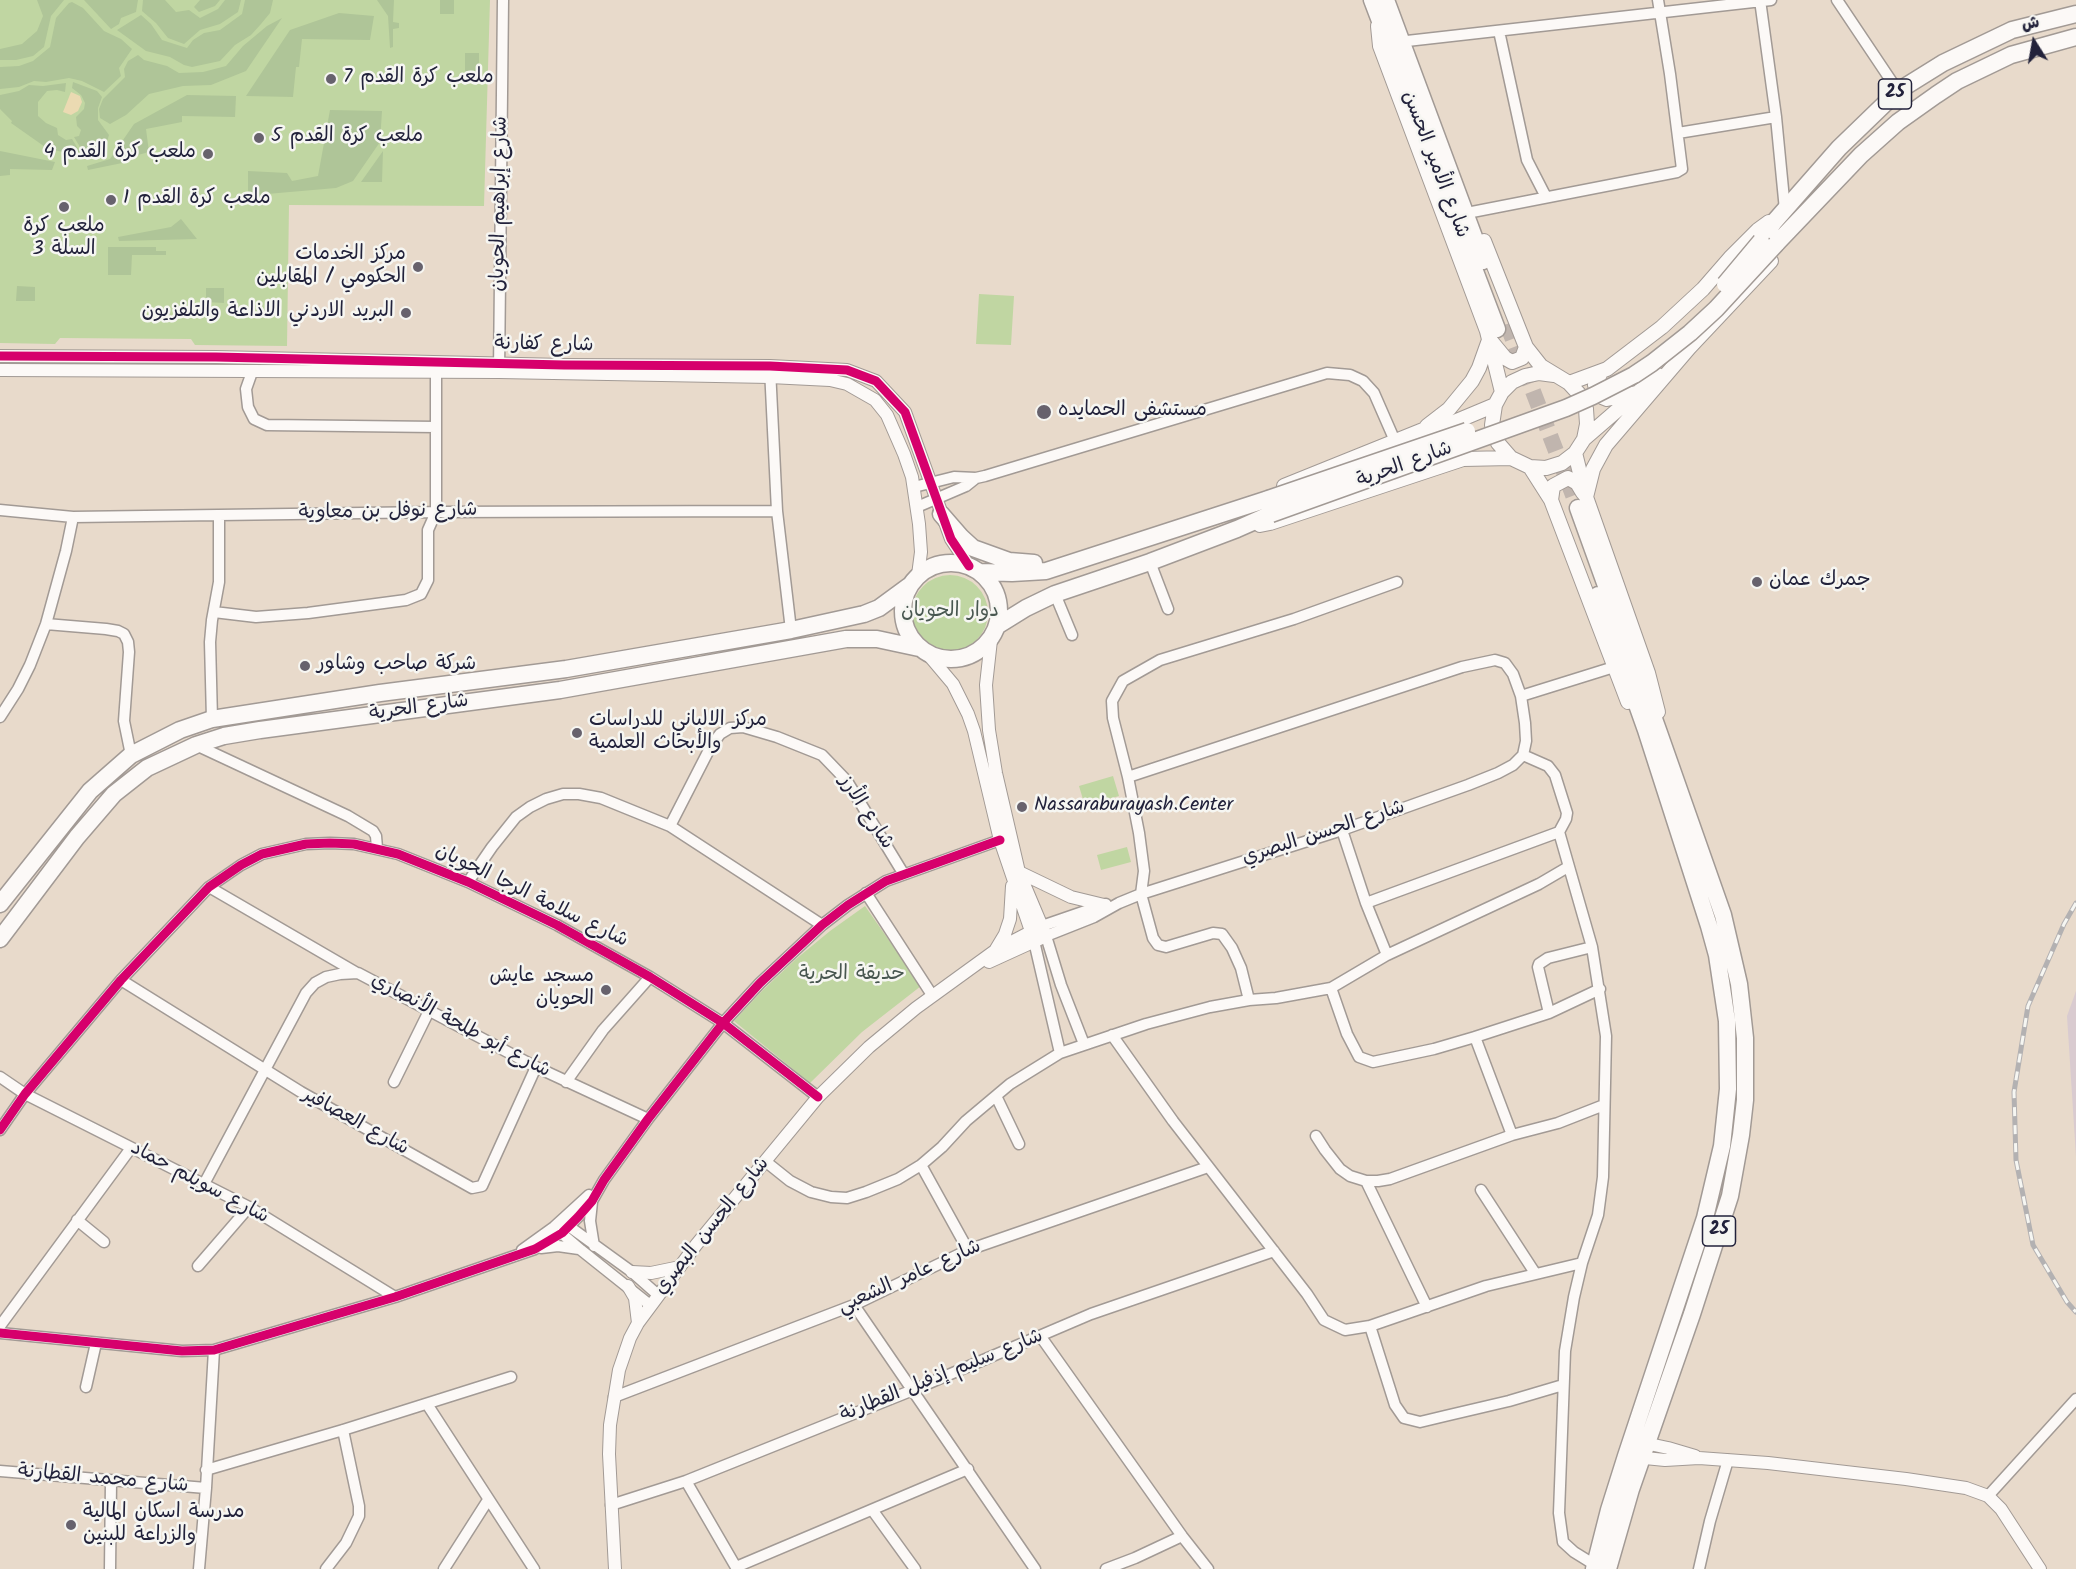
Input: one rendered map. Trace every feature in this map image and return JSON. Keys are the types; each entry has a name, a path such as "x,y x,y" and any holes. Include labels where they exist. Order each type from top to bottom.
{"highway":[{"name":"شارع الأمير الحسن","path":"1372,0 1385,12 1498,331"},
{"name":"25","path":"1785,218 1839,148 1898,91 1943,63 2012,30 2076,14"},
{"name":"25","path":"1785,218 1898,122 1950,86 2011,55 2076,37"},
{"name":"شارع الحرية","path":"975,569 1038,572 1233,511 1269,507 1566,397 1632,364 1686,323 1768,243 1785,218"},
{"path":"1577,506 1652,730"},
{"path":"938,507 973,548 994,556 1025,563 1080,560"},
{"name":"شارع الحرية","path":"994,633 1026,608 1055,594 1237,530 1269,507"},
{"path":"956,562 975,569 995,590 999,602 1000,614 994,633 977,652 966,657 942,659 922,650 910,638 903,618 904,598 913,581 929,568 942,563 956,562"},
{"name":"شارع الحرية","path":"0,904 84,798 131,755 180,730 212,719 381,693 566,669 791,630 864,614 879,608 913,581"},
{"name":"شارع الحرية","path":"0,939 77,837 114,794 147,768 196,745 224,736 560,690 846,639 877,639 922,650"},
{"name":"25","path":"1599,1568 1630,1489 1637,1449 1692,1314 1730,1196 1742,1135 1745,1100 1745,1038 1742,1005 1730,938 1718,900 1652,730"}],"main road":[{"path":"1385,12 1407,41 1526,347 1541,366 1554,375"},
{"path":"1385,12 1380,46 1498,331 1506,358 1512,362 1522,358 1526,347"},
{"name":"25","path":"1530,467 1546,468 1562,463 1575,453 1584,439 1689,348 1777,255 1785,218 1769,222 1758,230 1703,289 1662,327 1615,364 1601,372 1569,383"},
{"path":"1498,331 1502,392"},
{"path":"1423,430 1461,396 1498,331"},
{"path":"1577,506 1606,445 1689,348"},
{"path":"1601,372 1595,385 1602,397 1607,399 1637,393"},
{"path":"1530,467 1511,458 1498,443 1492,424 1495,405 1502,392 1512,382 1539,373 1554,375"},
{"name":"25","path":"1554,375 1569,383 1580,395 1586,409 1587,424 1584,439"},
{"path":"1233,511 1272,490 1423,430 1452,423 1495,405"},
{"path":"1237,530 1270,523 1463,459 1477,450 1480,446 1480,438 1473,427 1467,424 1452,423"},
{"path":"1575,453 1577,506"},
{"path":"1463,459 1511,458"},
{"name":"25","path":"1530,467 1551,500 1635,718 1652,730"},
{"path":"1551,500 1553,486 1568,478 1577,483 1577,506"}],"street":[{"name":"شارع إبراهيم الحويان","path":"499,368 503,0"},
{"path":"1472,212 1681,171 1683,165 1658,0"},
{"path":"1407,41 1764,0 1785,218"},
{"path":"1837,0 1898,91"},
{"path":"1499,32 1527,160 1546,197"},
{"path":"1678,133 1776,117"},
{"name":"شارع كفارنة","path":"0,356 216,357 436,367 847,370 876,381 905,412 951,539 975,569"},
{"name":"شارع كفارنة","path":"0,370 252,372 436,367"},
{"path":"214,612 256,617 273,616 339,610 421,594 428,580 428,530 436,512 436,367"},
{"name":"شارع كفارنة","path":"770,371 847,384 874,400 887,415 896,432 914,486 921,552 913,581"},
{"path":"770,371 777,511 791,630"},
{"path":"252,372 246,388 248,407 254,419 267,425 436,427"},
{"path":"914,486 954,477 976,478 1327,373 1350,375 1363,381 1374,393 1395,441"},
{"path":"917,507 938,507 976,478"},
{"name":"شارع نوفل بن معاوية","path":"0,510 73,517 436,512 777,511"},
{"path":"212,719 210,642 219,582 219,516"},
{"path":"0,717 18,690 30,666 46,624 73,517"},
{"path":"1150,562 1168,609"},
{"path":"1249,1000 1241,968 1222,934 1213,933 1166,947 1158,945 1151,931 1141,894 1143,860 1128,777 1113,718 1112,701 1123,681 1160,660 1294,619 1397,582"},
{"path":"1055,594 1072,635"},
{"path":"46,624 106,629 124,634 129,652 124,722 131,755"},
{"path":"994,633 986,685 989,730 1016,877 1010,919 996,950"},
{"path":"922,650 953,684 968,714 1000,840 1084,1044"},
{"path":"1128,777 1462,667 1495,660 1505,663 1513,674 1521,696 1526,723 1523,755 1548,766 1555,775 1567,813 1559,832 1366,903"},
{"path":"1521,696 1614,667"},
{"name":"شارع الأرز","path":"670,826 711,746 720,734 730,728 743,727 800,745 822,755 846,781 903,873"},
{"path":"196,745 348,816 373,831 377,848"},
{"name":"شارع الحسن البصري","path":"615,1569 610,1444 619,1370 630,1338 654,1300 765,1161 818,1097 869,1047 932,995 996,950 1094,917 1141,894 1342,830 1498,773 1513,765 1523,755"},
{"path":"468,882 503,831 516,817 546,799 563,794 590,796 601,798 670,826 822,925"},
{"path":"1342,830 1366,903 1387,955"},
{"path":"1559,832 1592,947 1606,1036 1604,1166 1601,1199 1582,1263 1565,1351 1560,1533 1567,1548 1599,1568"},
{"path":"535,1250 592,1201 604,1180 648,1119 723,1023 760,983 822,925 866,893 903,873 1000,840"},
{"name":"شارع سلامة الرجا الحويان","path":"0,1130 25,1094 121,980 209,887 261,854 306,844 330,843 377,848 418,861 468,882 557,925 650,977 723,1023 818,1097"},
{"path":"765,1161 790,1181 811,1192 847,1198 866,1192 898,1179 921,1165 966,1121 1010,1084 1060,1053 1190,1012 1249,1000 1276,998 1331,988 1387,955 1539,884 1568,867"},
{"path":"1016,877 1071,897 1104,905"},
{"path":"209,887 358,973"},
{"path":"866,893 932,995"},
{"name":"شارع الحسن البصري","path":"975,966 994,961 1039,934 1104,905 1119,903"},
{"path":"1039,934 1060,1053"},
{"path":"1549,1013 1539,964 1548,958 1592,947"},
{"name":"شارع أبو طلحة الأنصاري","path":"204,1184 306,993 315,983 326,977 358,973 536,1067 648,1119"},
{"path":"566,1082 603,1030 650,977"},
{"name":"شارع العصافير","path":"121,980 264,1070 472,1188 482,1186 536,1067"},
{"path":"1331,988 1347,1034 1359,1057 1366,1061 1385,1061 1475,1037 1549,1013 1600,989"},
{"path":"394,1082 429,1011"},
{"path":"1112,1035 1173,1121 1274,1251 1324,1320 1345,1330 1370,1326 1486,1286 1582,1263"},
{"path":"1475,1037 1512,1135"},
{"name":"شارع سويلم حماد","path":"0,1077 25,1094 249,1207 395,1298"},
{"path":"996,1098 1019,1144"},
{"path":"1316,1136 1340,1169 1350,1176 1366,1181 1390,1179 1512,1135 1558,1123 1604,1105"},
{"path":"0,1326 130,1148"},
{"path":"921,1165 968,1250"},
{"name":"شارع عامر الشعبي","path":"614,1397 854,1305 968,1250 1208,1167"},
{"path":"510,1259 561,1227 604,1180"},
{"path":"1366,1181 1427,1307"},
{"path":"1481,1190 1535,1274"},
{"path":"592,1201 590,1221 594,1246"},
{"path":"198,1266 249,1207"},
{"path":"77,1220 104,1242"},
{"path":"561,1227 632,1272 654,1300"},
{"path":"561,1227 581,1250 628,1286 654,1300"},
{"path":"0,1333 182,1351 214,1350 395,1298 535,1250 558,1246 581,1250"},
{"name":"شارع سليم إذفيل القطارنة","path":"611,1505 686,1481 913,1390 1091,1314 1274,1251"},
{"path":"632,1272 651,1273 680,1267"},
{"path":"628,1286 635,1298 638,1323"},
{"path":"854,1305 1035,1569"},
{"path":"1370,1326 1395,1405 1404,1418 1412,1421 1420,1422 1509,1401 1563,1385"},
{"path":"1041,1337 1182,1536 1208,1569"},
{"path":"86,1387 96,1343"},
{"path":"199,1569 214,1350"},
{"path":"206,1470 512,1377"},
{"path":"1988,1496 2076,1399"},
{"path":"427,1404 534,1569"},
{"path":"326,1569 346,1543 359,1516 359,1506 343,1430"},
{"path":"1637,1449 1665,1460 1699,1458 1768,1463 1966,1488 1988,1496 2007,1517 2040,1569"},
{"path":"1699,1569 1728,1460"},
{"path":"686,1481 737,1568 968,1469"},
{"name":"شارع محمد القطارنة","path":"0,1471 111,1482 206,1488"},
{"path":"110,1569 111,1482"},
{"path":"444,1569 488,1500"},
{"path":"873,1510 915,1569"},
{"path":"1106,1569 1182,1536"},
{"path":"1135,1558 1139,1569"}],"shaded area":[{"path":"2076,991 2076,1157 2067,1016"}],"green space":[{"path":"0,0 490,0 484,206 289,205 287,346 195,345 191,339 60,338 55,344 0,343"},
{"path":"37,0 64,0 51,16 44,47 33,56 16,60 0,60 0,49 22,44 37,31 43,16"},
{"path":"84,0 138,0 136,12 121,18 119,24 111,29"},
{"path":"143,0 165,0 176,12 189,10 200,18 218,9 225,0 241,0 238,12 220,24 200,30 184,44 168,38 142,11"},
{"path":"200,0 220,0 215,6 199,12 194,7"},
{"path":"245,0 273,0 270,13 251,35 235,45 220,61 192,67 184,65 170,57 146,51 117,30 141,15 151,24 162,40 187,48 193,40 204,33 220,30 242,14"},
{"path":"377,0 394,0 393,22 399,23 399,28 393,29 393,47 390,48 388,16"},
{"path":"440,0 454,0 454,14 440,14"},
{"path":"72,2 83,8 104,31 121,39 132,49 119,68 121,76 104,92 82,81 69,78 46,82 34,81 19,87 0,89 0,67 19,66 33,61 50,47 56,18"},
{"path":"339,13 374,16 370,40 302,39 293,97 246,96 290,30"},
{"path":"282,18 246,71 211,85 183,86 149,94 126,115 110,124 100,118 99,109 103,99 125,77 124,69 128,61 138,55 144,60 167,66 179,73 203,72 226,66 243,46 267,26"},
{"path":"465,53 479,53 479,71 465,71"},
{"path":"73,82 97,91 102,97 98,108 98,120 109,135 105,148 83,152 74,137 79,136 81,130 77,126 76,117 84,109 85,103 81,95 72,88"},
{"path":"66,83 65,92 47,91 38,102 38,116 57,128 58,135 66,140 72,139 80,152 74,154 48,149 11,123 12,121 0,109 0,95 19,91 29,85"},
{"path":"187,95 236,96 235,117 182,116 182,122 146,129 149,152 127,158 127,162 88,170 87,166 110,159 134,124"},
{"path":"330,110 382,111 380,142 353,181 336,188 267,194 248,198 248,171 287,173 292,181 318,176"},
{"path":"0,151 55,162 52,170 10,169 10,175 0,176"},
{"path":"383,151 382,182 361,182"},
{"path":"181,219 197,239 119,241 118,237 171,227"},
{"path":"108,247 156,247 156,251 166,251 166,255 132,255 131,275 108,275"},
{"path":"17,286 35,287 35,301 16,301"},
{"path":"206,288 224,288 224,303 206,302"},
{"path":"979,294 1014,296 1011,345 976,344"},
{"name":"دوار الحويان","path":"943,575 957,575 971,581 982,592 988,606 985,628 977,640 957,651 943,651 929,645 918,634 912,620 912,606 918,592 929,581"},
{"path":"1113,776 1119,796 1085,806 1079,786"},
{"path":"1127,847 1131,862 1101,870 1097,855"},
{"name":"حديقة الحرية","path":"865,906 921,986 862,1032 810,1083 734,1021 796,959"}],"sand":[{"path":"71,92 80,96 82,102 78,111 71,115 63,112"}],"tunnel":[{"path":"1507,324 1578,508"}],"railway":[{"path":"2076,903 2064,924 2028,1006 2014,1092 2016,1160 2033,1245 2067,1302 2076,1312"}],"cycle path":[{"path":"0,356 216,357 564,365 770,366 847,370 876,381 905,412 951,539 969,566"},
{"path":"0,1333 182,1351 214,1350 395,1297 535,1249 562,1233 578,1217 592,1201 604,1180 648,1119 723,1023 760,983 822,925 886,881 1000,840"},
{"path":"0,1130 25,1094 121,980 209,887 262,854 306,844 330,843 354,844 398,854 468,882 557,925 650,977 723,1023 818,1097"}],"place":[{"name":"ملعب كرة القدم 7","path":"331,79"},
{"name":"ملعب كرة القدم 5","path":"259,138"},
{"name":"ملعب كرة القدم 4","path":"208,154"},
{"name":"ملعب كرة القدم 1","path":"111,200"},
{"name":"ملعب كرة السلة 3","path":"64,207"},
{"name":"مركز الخدمات الحكومي / المقابلين","path":"418,267"},
{"name":"البريد الاردني الاذاعة والتلفزيون","path":"406,313"},
{"name":"مستشفى الحمايده","path":"1044,412"},
{"name":"جمرك عمان","path":"1757,582"},
{"name":"شركة صاحب وشاور","path":"305,666"},
{"name":"مركز الالباني للدراسات والأبحاث العلمية","path":"577,733"},
{"name":"Nassaraburayash.Center","path":"1022,807"},
{"name":"مسجد عايش الحويان","path":"606,990"},
{"name":"مدرسة اسكان المالية والزراعة للبنين","path":"71,1525"}]}
